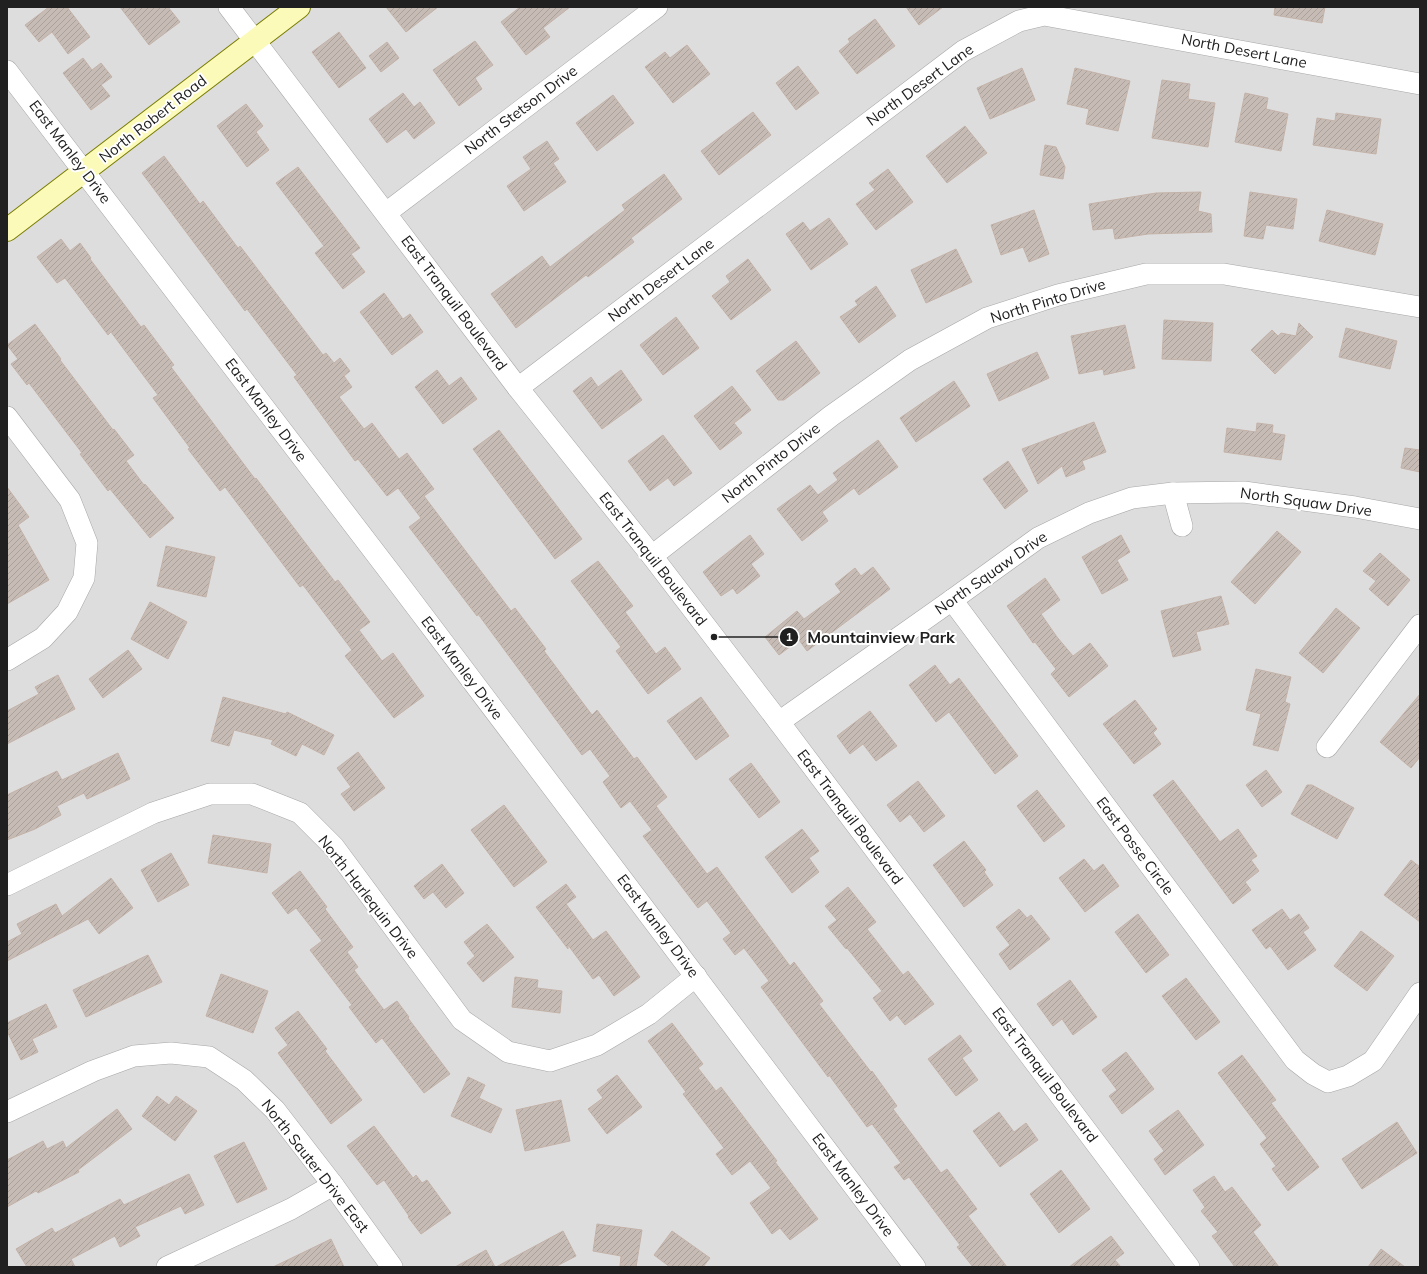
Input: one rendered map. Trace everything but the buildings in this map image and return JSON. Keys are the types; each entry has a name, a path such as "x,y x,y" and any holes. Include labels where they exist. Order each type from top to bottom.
{"main road":[{"name":"North Robert Road","path":"7,230 299,7"}],"street":[{"name":"East Tranquil Boulevard","path":"229,7 518,388 652,556 779,722 1190,1267"},
{"name":"North Stetson Drive","path":"386,213 657,7"},
{"name":"North Desert Lane","path":"518,388 963,51 1018,21 1044,15 1420,84"},
{"name":"East Manley Drive","path":"7,71 696,976 915,1267"},
{"name":"North Pinto Drive","path":"652,556 831,416 910,360 987,318 1058,295 1146,274 1224,274 1420,307"},
{"path":"7,417 70,500 87,543 84,578 67,612 43,638 7,660"},
{"name":"North Squaw Drive","path":"779,722 1038,538 1089,513 1132,498 1173,494 1244,492 1355,507 1420,519"},
{"path":"1173,494 1182,526"},
{"name":"East Posse Circle","path":"952,600 1295,1060 1313,1074 1328,1082 1348,1076 1373,1061 1420,993"},
{"path":"1327,747 1420,625"},
{"name":"North Harlequin Drive","path":"7,885 153,814 210,794 252,794 300,813 334,847 462,1020 508,1052 550,1061 597,1045 649,1014 696,976"},
{"name":"North Sauter Drive East","path":"7,1112 93,1071 134,1056 171,1053 209,1057 244,1080 275,1110 333,1185 392,1267"},
{"path":"167,1267 291,1209 333,1185"}],"shaded area":[{"path":"7,7 1420,7 1420,1267 7,1267"}],"place":[{"name":"Mountainview Park","path":"714,637"}]}
